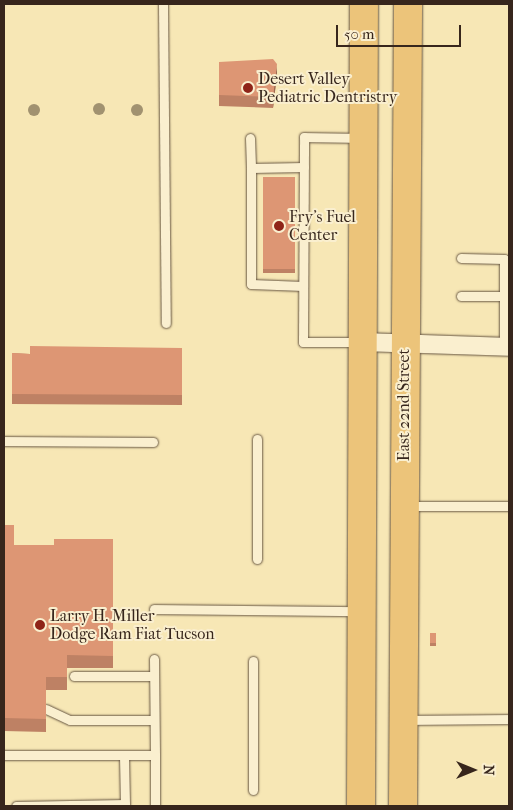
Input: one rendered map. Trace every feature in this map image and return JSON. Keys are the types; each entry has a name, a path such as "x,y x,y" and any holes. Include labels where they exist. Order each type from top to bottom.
{"main road":[{"path":"361,806 364,4"},
{"name":"East 22nd Street","path":"403,806 404,344 408,4"}],"street":[{"path":"362,342 507,347"}],"lane":[{"path":"163,4 166,323"},
{"path":"362,342 303,342 303,286 304,137 363,138"},
{"path":"250,138 251,284 303,286"},
{"path":"251,168 304,167"},
{"path":"461,258 504,259 507,347"},
{"path":"461,296 504,296"},
{"path":"257,440 257,559"},
{"path":"4,442 153,442"},
{"path":"404,506 509,506"},
{"path":"154,609 361,612"},
{"path":"154,660 155,806"},
{"path":"253,661 253,790"},
{"path":"74,676 154,676"},
{"path":"46,709 70,720 154,720"},
{"path":"404,720 509,719"},
{"path":"4,755 155,755"},
{"path":"16,806 125,804 124,755"}],"building":[{"name":"Desert Valley Pediatric Dentristry","path":"273,59 277,64 273,97 219,95 219,62"},
{"name":"Fry's Fuel Center","path":"263,177 295,177 295,269 263,269"},
{"path":"30,346 182,348 182,395 12,394 12,353 30,354"},
{"path":"4,525 14,525 14,545 54,545 54,539 113,539 113,656 67,655 67,677 46,677 46,719 4,718"},
{"path":"430,633 436,633 436,643 430,643"}],"place":[{"name":"Desert Valley Pediatric Dentristry","path":"248,88"},
{"name":"Fry's Fuel Center","path":"279,226"},
{"name":"Larry H. Miller Dodge Ram Fiat Tucson","path":"40,625"}]}
